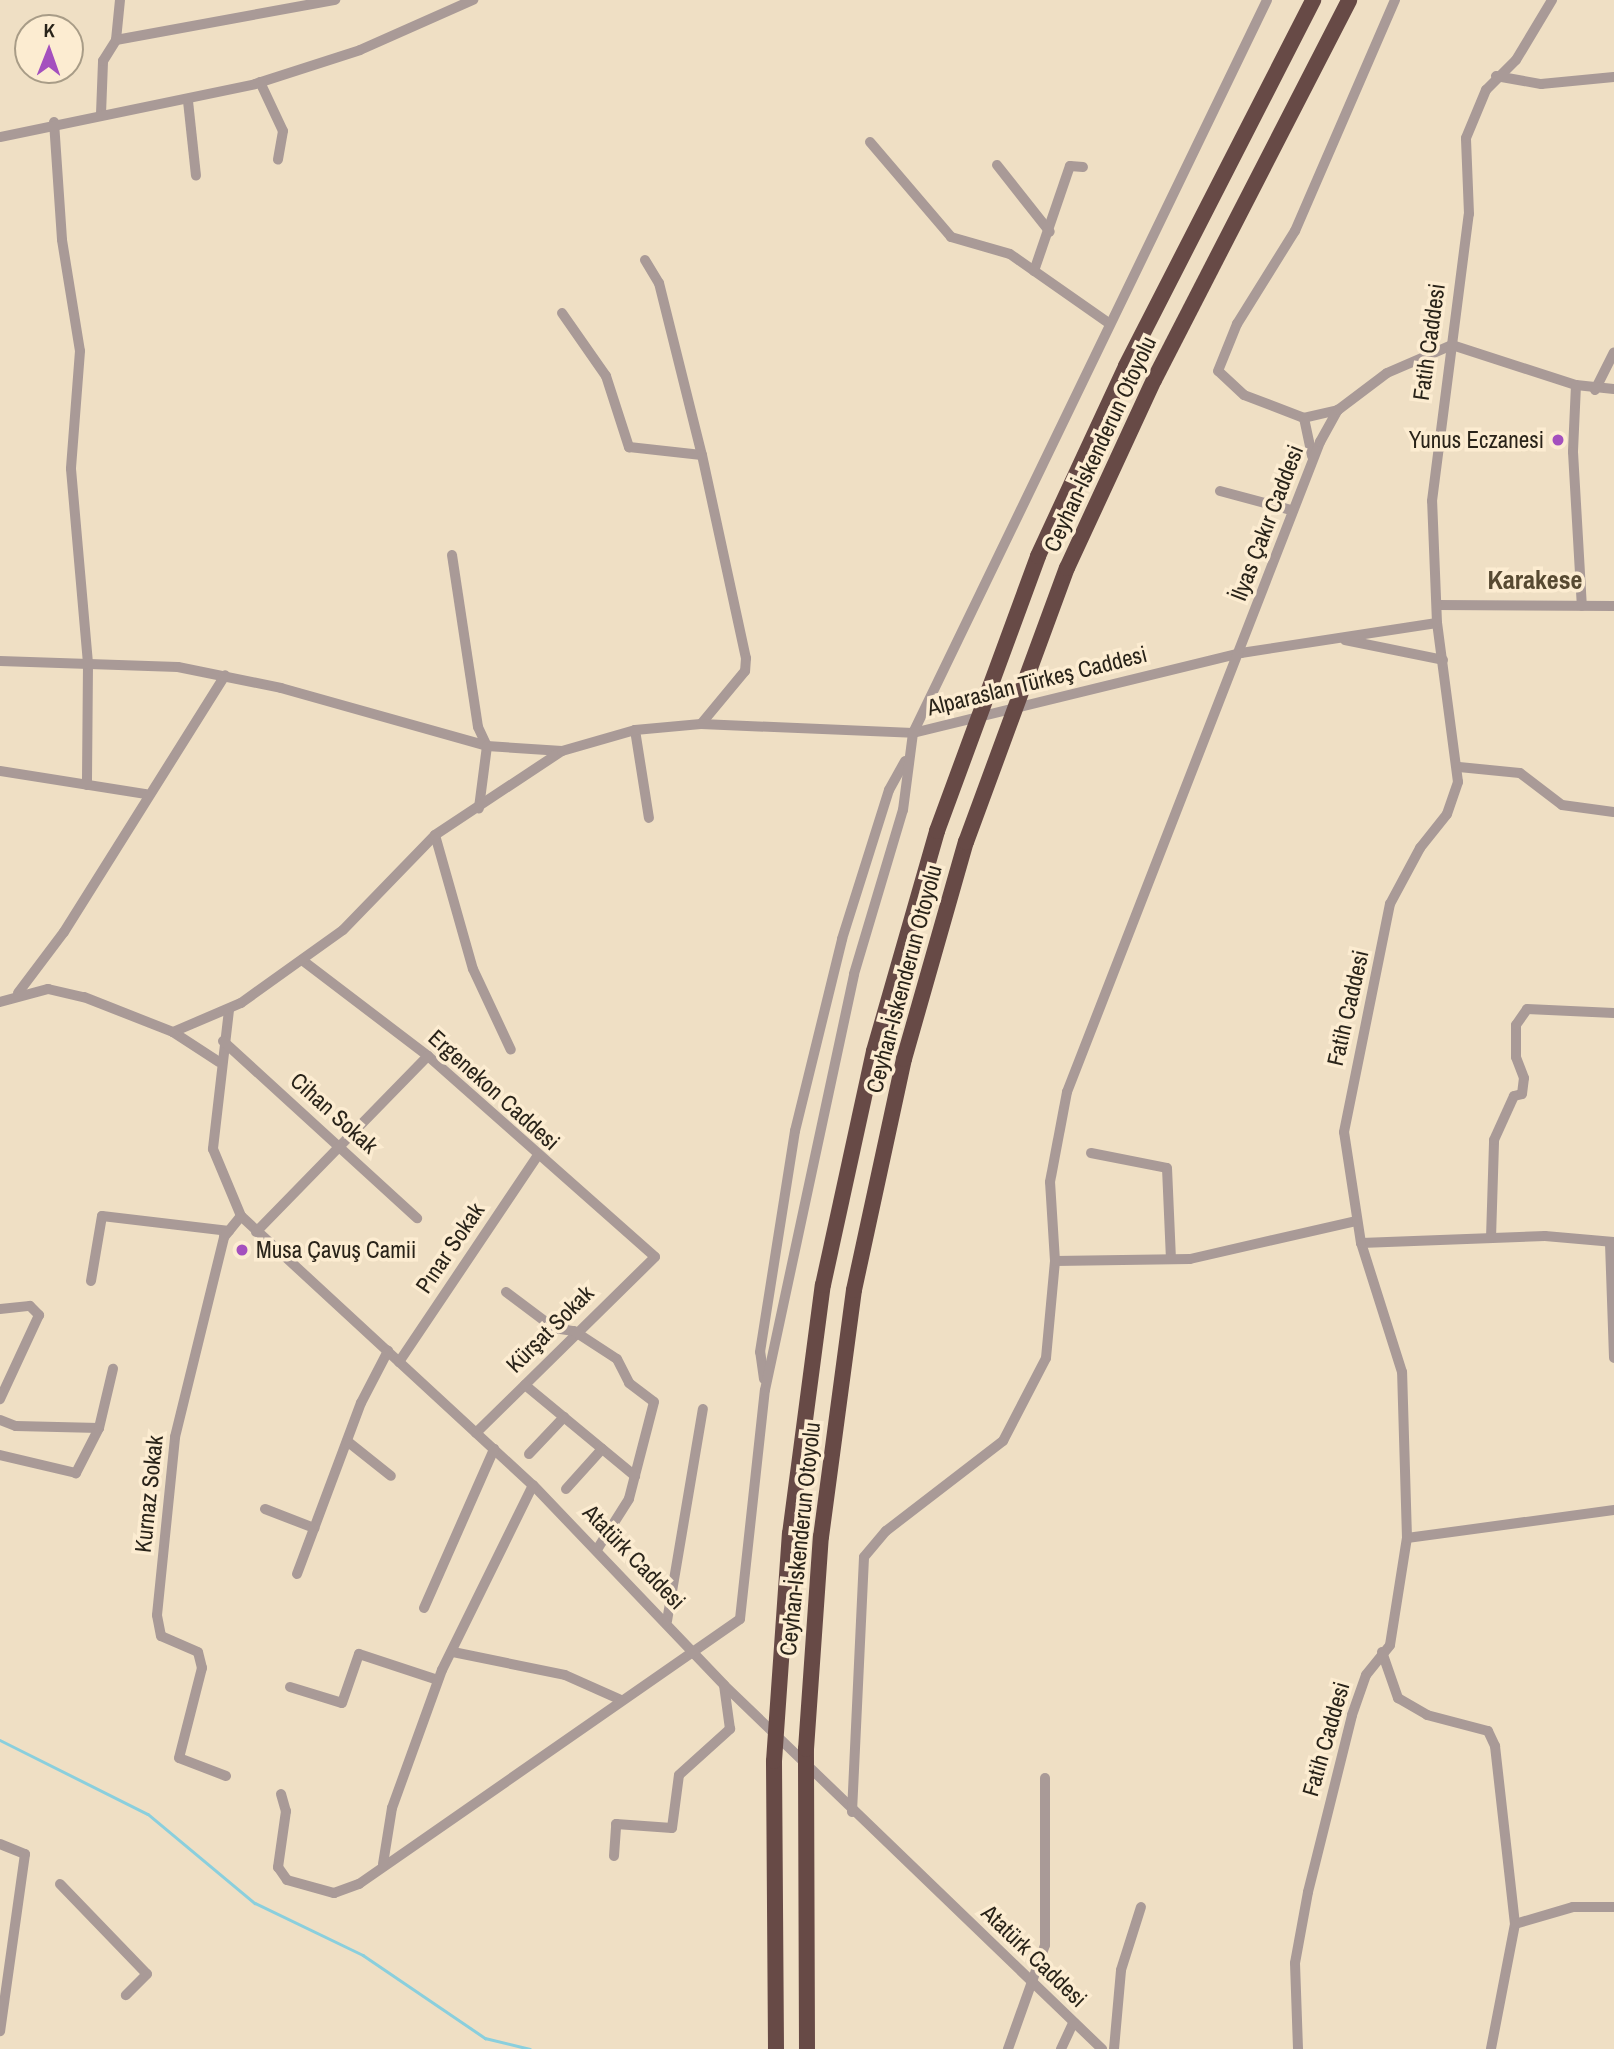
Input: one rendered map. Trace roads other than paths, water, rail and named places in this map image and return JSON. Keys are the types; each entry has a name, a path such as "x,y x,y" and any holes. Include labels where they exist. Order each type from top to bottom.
{"highway":[{"name":"Ceyhan-İskenderun Otoyolu","path":"776,2045 774,1761 803,1417 847,1162 910,920 982,700 1086,447 1313,0"},
{"name":"Ceyhan-İskenderun Otoyolu","path":"807,2045 806,1749 834,1421 877,1168 940,929 1019,692 1110,471 1349,0"}],"street":[{"path":"101,114 103,61 117,40 120,0"},
{"path":"117,40 335,0"},
{"path":"0,137 54,122 188,101 260,82 360,50 473,0"},
{"path":"281,1794 286,1811 275,1855 287,1880 334,1893 383,1864 618,1699 694,1655 743,1611 765,1390 824,1100 903,810 913,733 949,669 1107,322 1267,0"},
{"path":"1395,0 1295,231 1237,324 1218,371 1244,395 1304,418 1338,410 1387,373 1452,345 1576,386 1595,390 1614,389"},
{"name":"Fatih Caddesi","path":"1298,2049 1295,1964 1308,1892 1352,1715 1382,1652 1390,1645 1406,1538 1402,1372 1356,1221 1346,1175 1345,1112 1376,1001 1390,904 1451,806 1459,766 1437,623 1433,455 1452,345 1469,214 1466,138 1496,76 1516,60 1552,0"},
{"path":"1496,76 1541,84 1614,77"},
{"path":"260,82 283,131 278,160"},
{"path":"188,101 196,176"},
{"path":"54,122 62,240 80,351 71,469 88,664 87,785"},
{"path":"870,142 951,237 988,244 1034,271 1107,322"},
{"path":"997,165 1050,232"},
{"path":"1034,271 1050,232 1070,166 1083,167"},
{"path":"645,260 659,283 702,455 746,658 745,671 701,724"},
{"path":"562,313 606,376 629,447 702,455"},
{"path":"1595,390 1614,352"},
{"path":"1576,386 1573,452 1582,606"},
{"name":"İlyas Çakır Caddesi","path":"852,1812 864,1557 886,1531 987,1458 1020,1420 1046,1358 1055,1261 1050,1182 1067,1092 1241,653 1291,510 1338,410"},
{"path":"1304,418 1311,463"},
{"path":"1220,491 1291,510"},
{"path":"452,555 478,727 487,746 479,808"},
{"path":"1437,605 1614,606"},
{"name":"Alparaslan Türkeş Caddesi","path":"562,751 635,730 701,724 913,733 1241,653 1437,623"},
{"path":"1335,639 1443,660"},
{"path":"0,661 88,664 225,675 487,746 562,751"},
{"path":"18,993 64,932 146,794 225,675"},
{"path":"635,730 649,818"},
{"path":"173,1032 229,1010 302,960 343,930 435,835 562,751"},
{"path":"765,1390 760,1352 795,1130 842,939 889,790 910,752"},
{"path":"1459,766 1520,773 1562,805 1614,812"},
{"path":"0,771 146,794"},
{"path":"435,835 473,969 511,1049"},
{"name":"Ergenekon Caddesi","path":"302,960 428,1056 536,1158 655,1257"},
{"path":"0,1002 18,993 48,989 84,997 173,1032 219,1062"},
{"path":"1491,1238 1494,1140 1514,1096 1522,1094 1524,1078 1516,1057 1516,1025 1527,1009 1614,1013"},
{"name":"Atatürk Caddesi","path":"229,1010 219,1062 213,1149 241,1216 533,1485 667,1621 694,1655 852,1812 1102,2049"},
{"name":"Cihan Sokak","path":"223,1041 417,1219"},
{"path":"256,1232 428,1056"},
{"path":"1091,1153 1167,1168 1171,1259"},
{"name":"Pınar Sokak","path":"399,1362 536,1158"},
{"path":"91,1281 102,1216 229,1231"},
{"name":"Kurnaz Sokak","path":"226,1776 179,1758 202,1668 198,1652 161,1636 157,1615 175,1437 229,1231 241,1216"},
{"path":"1055,1261 1171,1259 1253,1248 1356,1221"},
{"path":"1361,1243 1491,1238 1612,1243 1614,1358"},
{"name":"Kürşat Sokak","path":"476,1433 574,1331 655,1257"},
{"path":"506,1292 554,1328 574,1331 617,1359 629,1382 653,1402 635,1476 622,1515 597,1548"},
{"path":"0,1309 30,1306 39,1315 0,1399"},
{"path":"297,1574 346,1441 388,1351"},
{"path":"0,1455 76,1473 99,1428 113,1368"},
{"path":"525,1385 635,1476"},
{"path":"667,1621 704,1409"},
{"path":"530,1454 564,1417"},
{"path":"0,1420 16,1426 99,1428"},
{"path":"346,1441 391,1476"},
{"path":"424,1608 494,1449"},
{"path":"566,1489 601,1449"},
{"path":"383,1864 392,1808 438,1680 533,1485"},
{"path":"265,1509 314,1528"},
{"path":"1406,1538 1614,1510"},
{"path":"453,1652 565,1675 618,1699"},
{"path":"1382,1652 1398,1698 1427,1715 1488,1731 1499,1768 1515,1924 1491,2049"},
{"path":"289,1688 342,1703 359,1654 438,1680"},
{"path":"614,1856 616,1824 672,1828 679,1775 730,1729 724,1685"},
{"path":"1008,2049 1045,1945 1045,1778"},
{"path":"0,1844 25,1854 1,2002 0,2031"},
{"path":"60,1884 147,1974 126,1995"},
{"path":"1114,2049 1121,1970 1141,1907"},
{"path":"1515,1924 1573,1907 1614,1907"},
{"path":"1061,2049 1073,2023"}],"waterway":[{"path":"0,1740 148,1814 255,1903 363,1955 485,2038 530,2049"}],"place":[{"name":"Yunus Eczanesi","path":"1558,440"},
{"name":"Musa Çavuş Camii","path":"242,1250"}],"district":[{"name":"Karakese","path":"1535,580"}]}
